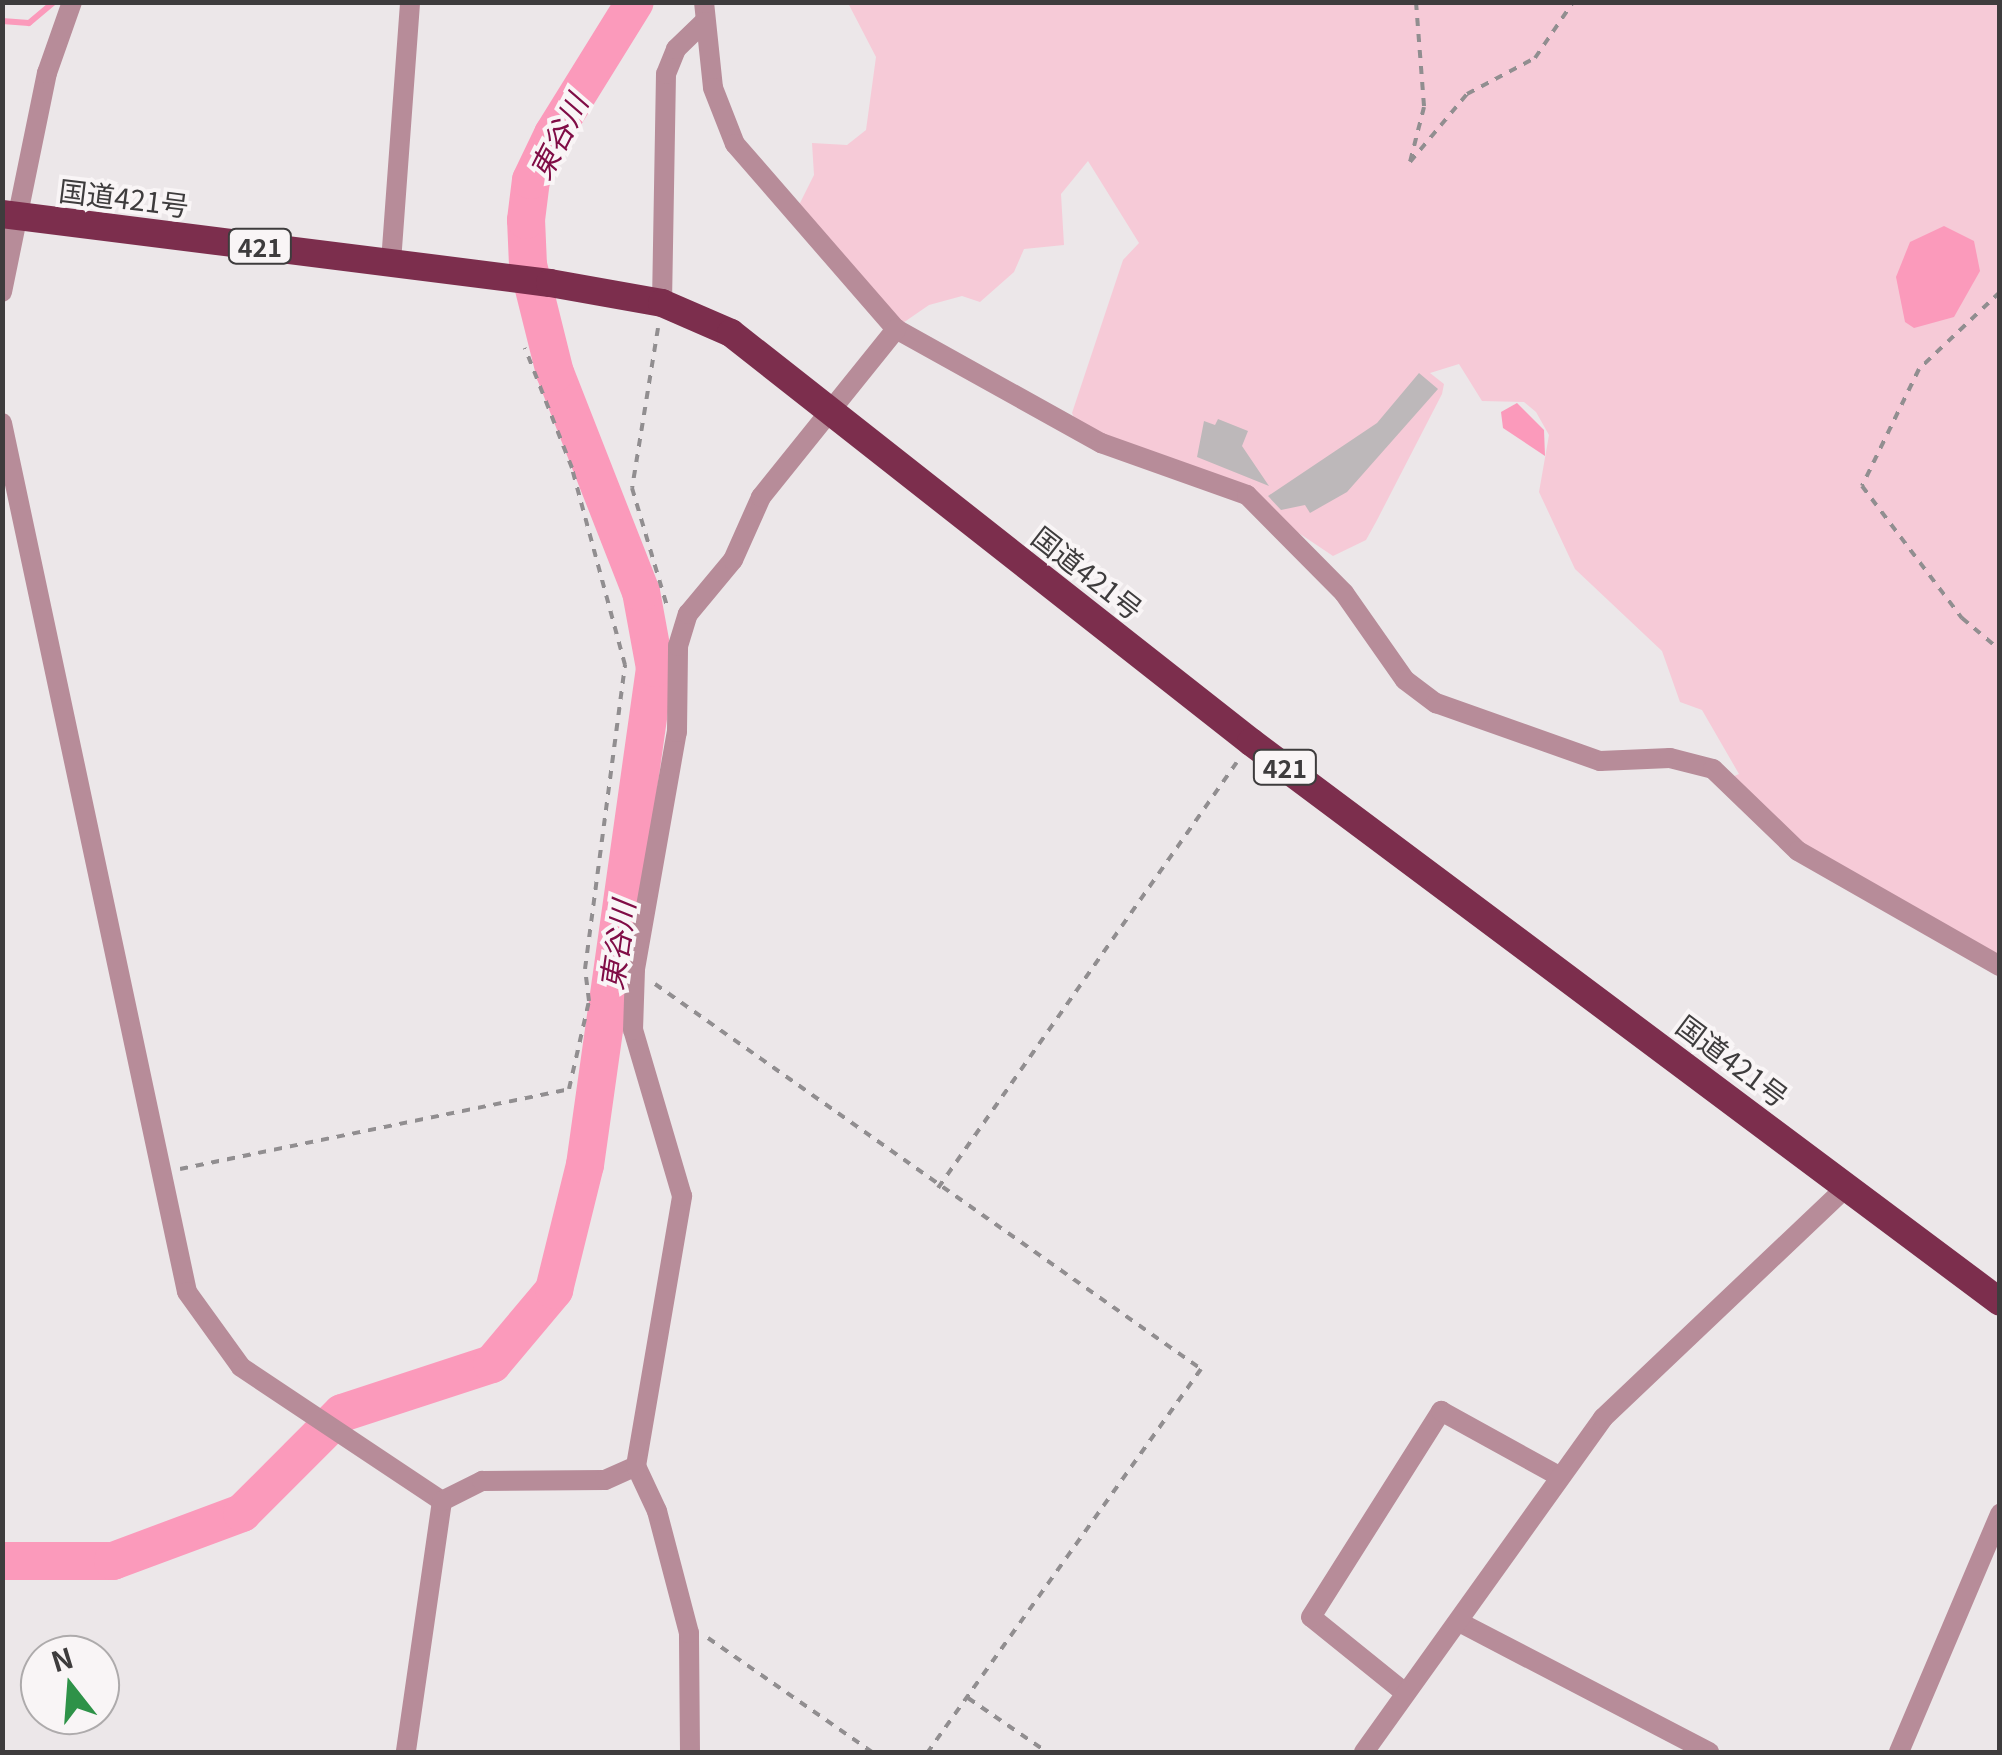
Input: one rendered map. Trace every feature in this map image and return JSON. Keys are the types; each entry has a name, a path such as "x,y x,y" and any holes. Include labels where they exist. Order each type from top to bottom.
{"highway":[{"name":"国道421号","path":"12,215 550,283 662,304 731,333 834,408 1251,742 2000,1302"}],"street":[{"path":"2,292 12,215 46,73 72,2"},
{"path":"390,262 410,2"},
{"path":"662,304 666,74 676,49 704,12"},
{"path":"704,12 713,88 735,144 896,329 1101,444 1247,495 1344,593 1405,680 1436,703 1600,762 1670,758 1713,769 1808,858 2000,966"},
{"path":"690,1752 688,1633 657,1511 636,1466 682,1196 633,1030 635,970 677,732 678,646 688,614 732,560 761,497 896,329"},
{"path":"2,423 165,1172 187,1292 202,1324 240,1368 344,1442 442,1501"},
{"path":"1364,1752 1404,1692 1459,1622 1557,1475 1689,1332 1846,1186"},
{"path":"1404,1692 1311,1618 1442,1412 1557,1475"},
{"path":"442,1501 482,1480 605,1480 636,1466"},
{"path":"406,1752 442,1501"},
{"path":"1899,1752 1994,1537 2000,1514"},
{"path":"1459,1622 1709,1752"}],"path":[{"path":"1416,2 1424,107 1410,162 1468,94 1535,58 1573,2"},
{"path":"2000,292 1920,369 1862,486 1962,618 2000,650"},
{"path":"662,304 632,488 668,608"},
{"path":"165,1172 570,1088 587,1015 586,969 626,666 572,468 525,348"},
{"path":"938,1188 1251,742"},
{"path":"668,994 938,1188 1200,1369 928,1752"},
{"path":"688,1633 702,1634 872,1752"},
{"path":"968,1698 1047,1752"}],"shaded area":[{"path":"848,3 1999,3 1999,963 1822,861 1732,777 1739,774 1702,710 1680,702 1662,651 1575,569 1539,492 1549,435 1536,412 1524,402 1482,401 1459,364 1430,373 1444,384 1442,394 1376,522 1366,540 1333,556 1269,513 1076,422 1072,413 1123,260 1139,243 1088,161 1061,194 1064,245 1024,249 1014,272 980,302 962,296 929,305 900,325 799,205 814,175 812,143 847,145 866,130 876,57"},
{"path":"1944,226 1974,241 1980,271 1954,317 1914,328 1905,322 1896,277 1910,242"},
{"path":"1517,403 1544,430 1545,456 1503,428 1501,412"}],"building":[{"path":"1419,373 1438,389 1347,492 1310,513 1305,505 1281,510 1268,496 1377,423"},
{"path":"1218,419 1248,431 1242,446 1269,486 1197,457 1204,421 1215,425"}],"waterway":[{"path":"2,21 29,23 54,2"},
{"name":"東谷川","path":"2,1561 113,1561 242,1513 342,1413 492,1364 554,1290 585,1165 655,668 641,592 555,373 528,265 526,220 531,180 553,134 635,2"}]}
